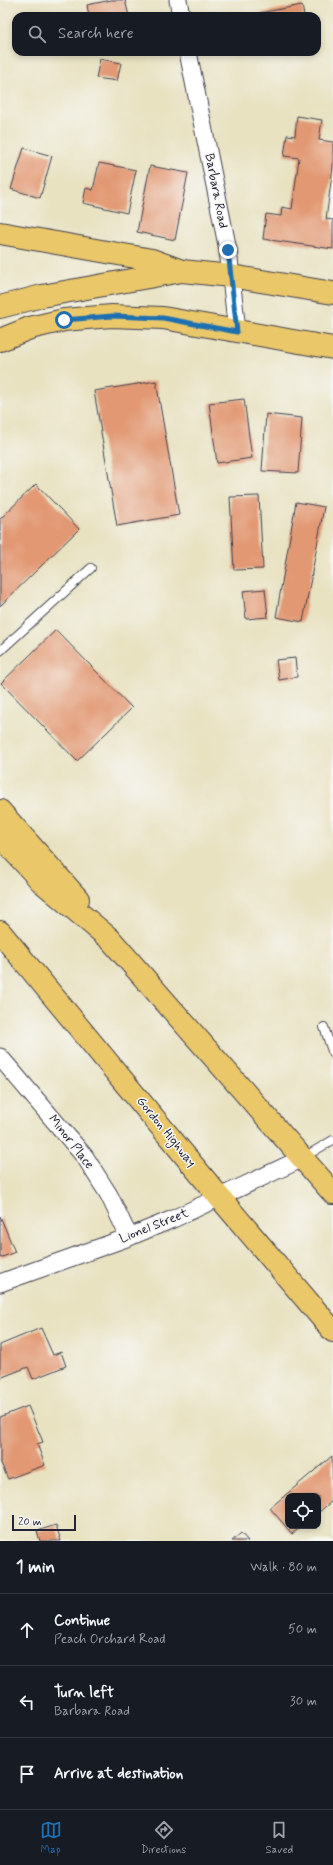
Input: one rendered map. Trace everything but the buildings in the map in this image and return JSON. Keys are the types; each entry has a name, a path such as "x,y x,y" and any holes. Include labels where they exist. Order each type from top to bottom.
{"main road":[{"path":"0,233 152,260 182,271 231,276 333,293"},
{"path":"0,307 42,296 182,271"},
{"path":"0,335 64,320 112,316 163,318 333,348"},
{"path":"0,340 30,328"},
{"path":"0,811 59,876 110,939 333,1192"},
{"path":"0,836 41,881 110,939"},
{"name":"Gordon Highway","path":"0,932 220,1198 333,1331"}],"street":[{"path":"178,0 180,12"},
{"name":"Barbara Road","path":"189,56 228,250 237,332"},
{"name":"Minor Place","path":"0,1057 85,1157 109,1195 129,1237"},
{"name":"Lionel Street","path":"0,1283 129,1237 220,1198 303,1158"}],"lane":[{"path":"0,651 91,568"},
{"path":"324,1027 333,1054"},
{"path":"303,1158 333,1140"}],"route":[{"path":"64,320 112,316 163,318 237,332 228,250"}]}
